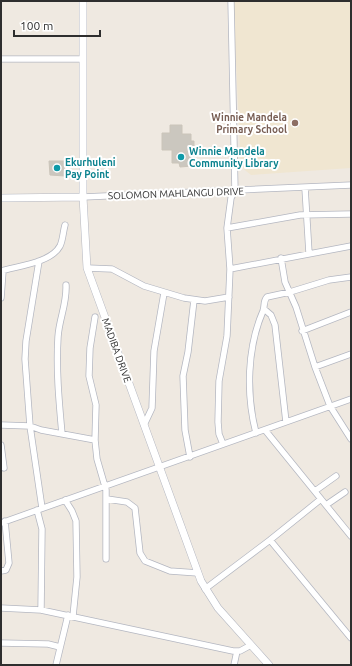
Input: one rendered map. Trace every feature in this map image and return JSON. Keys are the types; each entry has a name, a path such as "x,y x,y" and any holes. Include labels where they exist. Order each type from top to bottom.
{"street":[{"name":"MADIBA DRIVE","path":"84,1 82,59 83,197 87,268 205,589 218,608 269,665"},
{"path":"223,444 219,434 218,422 219,381 227,336 230,269 227,228 231,198 235,191 230,1"},
{"path":"1,59 82,59"},
{"name":"SOLOMON MAHLANGU DRIVE","path":"1,198 83,197 351,185"},
{"path":"305,188 309,253"},
{"path":"227,228 282,217 306,214 351,214"},
{"path":"1,298 2,271 39,261 51,255 60,246 65,225"},
{"path":"230,269 281,258 351,246"},
{"path":"281,258 285,282 290,292 302,331 330,406 351,439"},
{"path":"39,261 26,350 30,426 42,529 41,610"},
{"path":"87,268 112,269 133,282 164,293 194,300 205,301 229,297"},
{"path":"256,433 250,408 250,370 257,326 264,309 265,299 267,297 290,292 329,280 351,277"},
{"path":"62,434 58,393 57,358 59,331 67,297 66,285"},
{"path":"144,425 152,408 154,351 164,293"},
{"path":"190,456 185,430 183,376 189,346 194,300"},
{"path":"264,309 271,315 275,325 286,422"},
{"path":"302,331 351,312"},
{"path":"95,317 90,348 89,376 96,405 96,460 105,486 107,499 106,559"},
{"path":"315,367 351,354"},
{"path":"1,571 6,570 9,563 3,522 160,468 351,399"},
{"path":"1,425 30,426 41,430 95,440"},
{"path":"265,430 351,536"},
{"path":"1,445 4,468"},
{"path":"315,491 336,476"},
{"path":"326,505 345,492"},
{"path":"107,499 127,502 135,508 140,553 144,561 170,571 198,573"},
{"path":"205,589 321,499"},
{"path":"56,665 76,591 76,521 65,500"},
{"path":"270,540 351,638"},
{"path":"1,608 41,610 237,651 251,645"},
{"path":"1,642 48,644 60,647"},
{"path":"234,665 237,651"}],"shaded area":[{"name":"Winnie Mandela Primary School","path":"233,1 351,1 351,168 251,175 241,167"}],"building":[{"path":"170,125 182,125 182,134 191,134 191,141 194,141 194,150 190,150 192,166 180,167 179,163 172,163 172,150 162,150 162,133 170,133"},
{"name":"Ekurhuleni Pay Point","path":"49,161 65,161 65,176 50,175"}],"place":[{"name":"Winnie Mandela Primary School","path":"295,123"},
{"name":"Winnie Mandela Community Library","path":"181,157"},
{"name":"Ekurhuleni Pay Point","path":"57,168"}]}
